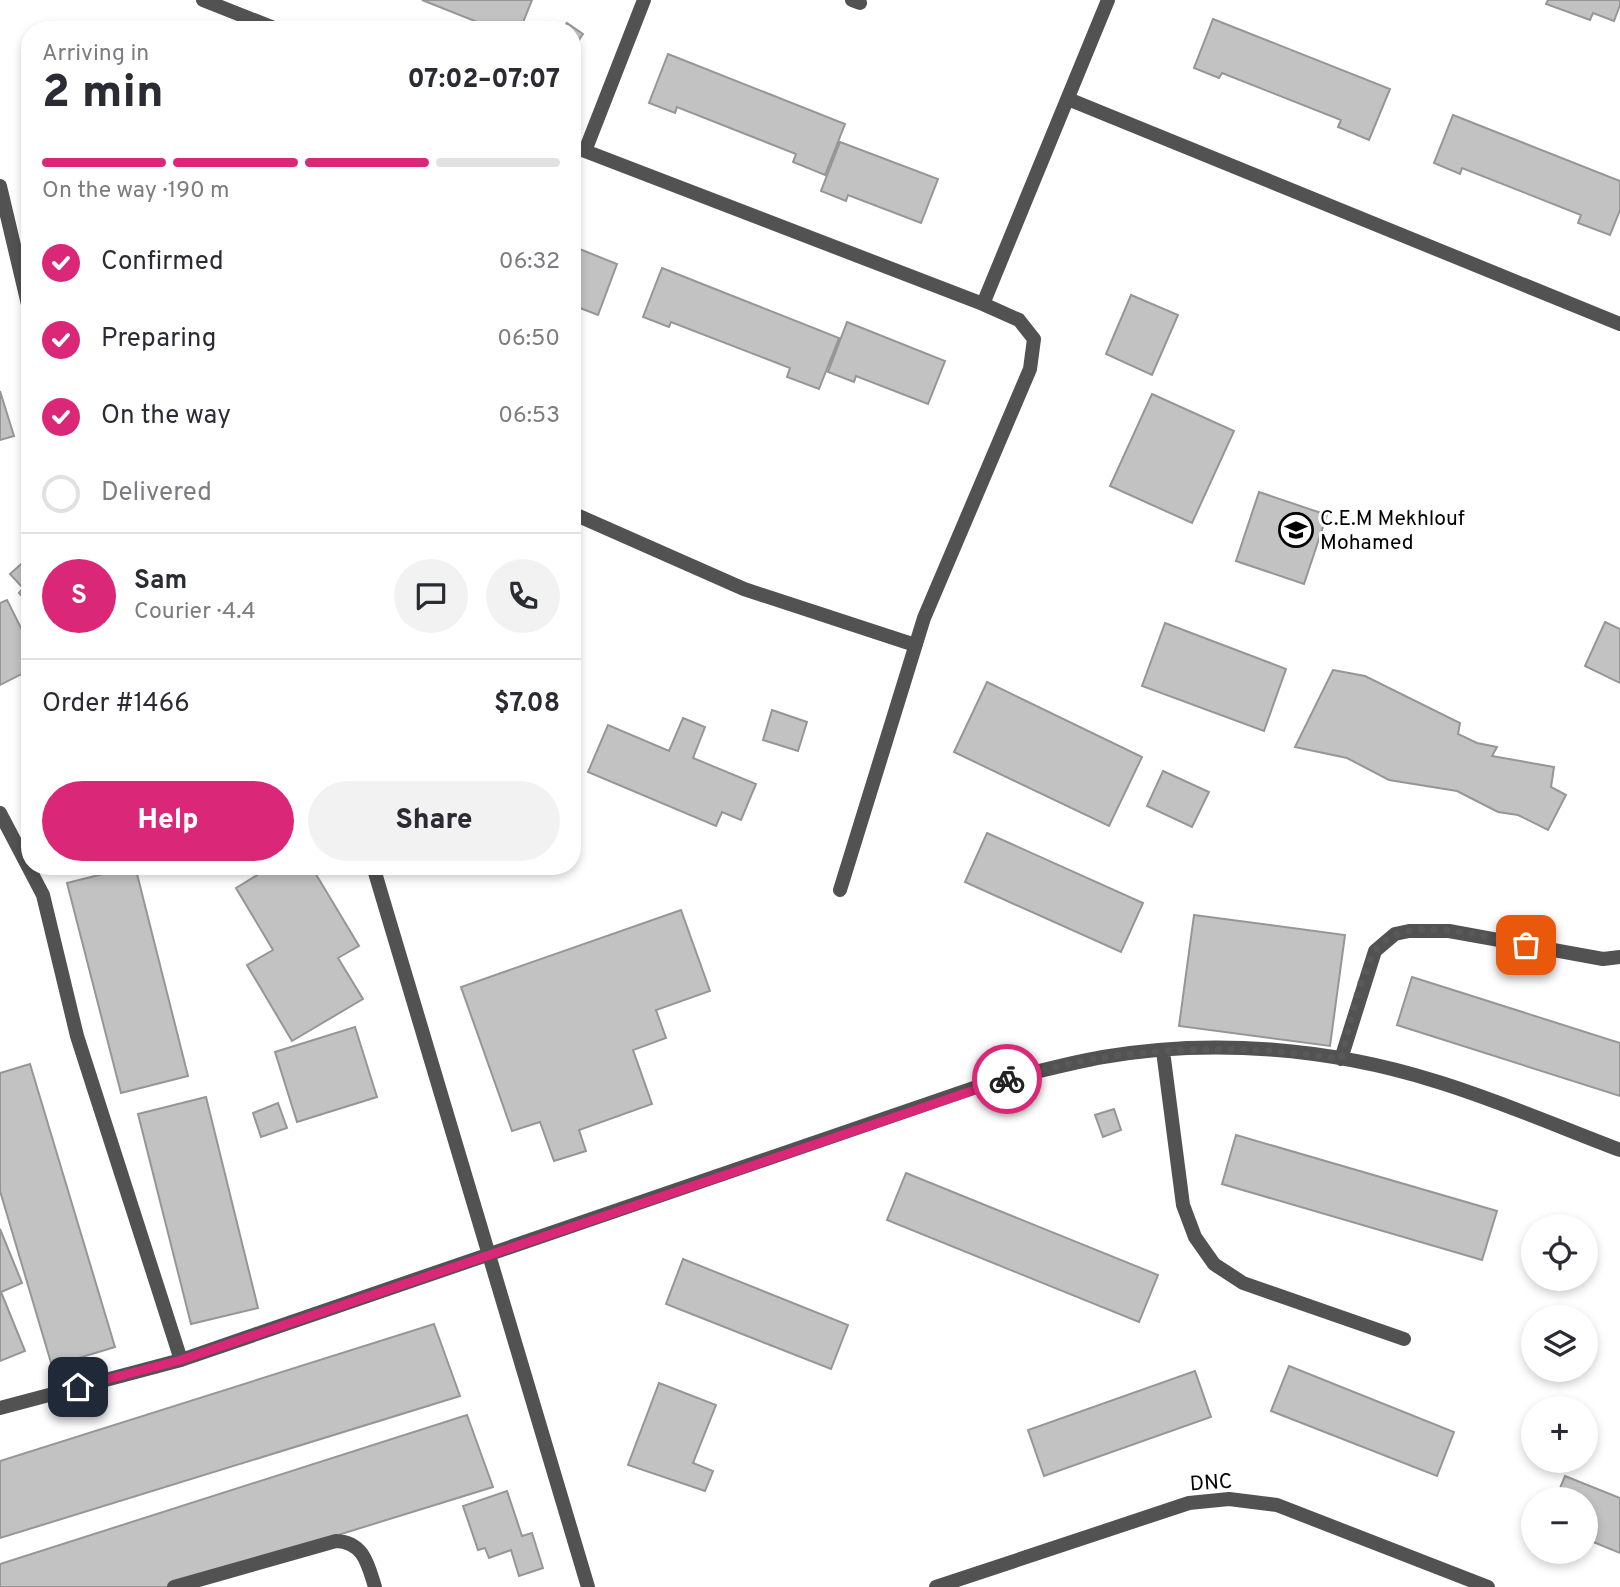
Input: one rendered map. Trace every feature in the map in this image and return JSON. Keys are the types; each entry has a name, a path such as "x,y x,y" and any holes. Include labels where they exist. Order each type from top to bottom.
{"street":[{"path":"203,0 256,21"},
{"path":"581,143 644,0"},
{"path":"983,304 1108,0"},
{"path":"1068,99 1620,324"},
{"path":"581,149 983,304 1019,320 1028,328 1034,339 1035,353 915,645 840,890"},
{"path":"0,186 21,275"},
{"path":"581,517 744,589 915,645"},
{"path":"0,813 21,853"},
{"path":"33,875 43,895 77,1036 181,1360"},
{"path":"376,875 487,1257 588,1587"},
{"path":"1341,1059 1375,951 1395,934 1409,930 1449,931 1603,959 1620,957"},
{"path":"0,1408 181,1360 988,1083 1104,1057 1199,1048 1284,1050 1341,1059 1435,1081 1620,1150"},
{"path":"1163,1051 1183,1205 1195,1237 1214,1264 1243,1283 1404,1339"},
{"name":"DNC","path":"936,1587 1189,1503 1229,1499 1277,1505 1488,1587"},
{"path":"174,1587 336,1541 352,1543 358,1548 367,1561 375,1587"}],"building":[{"path":"422,0 532,0 524,21 475,21"},
{"path":"1548,0 1620,0 1620,5 1614,21 1593,13 1590,20 1546,4"},
{"path":"1213,19 1390,89 1369,140 1338,127 1341,120 1222,73 1219,78 1194,68"},
{"path":"668,54 845,124 825,175 793,162 796,154 677,107 675,113 649,103"},
{"path":"1453,115 1620,181 1620,210 1610,235 1578,223 1581,215 1462,168 1460,174 1434,163"},
{"path":"840,142 938,179 921,223 848,195 846,201 821,191"},
{"path":"581,250 617,264 598,315 581,308"},
{"path":"662,268 839,338 819,389 787,377 790,368 671,322 669,327 643,317"},
{"path":"1131,295 1178,315 1152,375 1106,354"},
{"path":"847,322 945,361 928,404 856,376 854,382 828,372"},
{"path":"0,391 14,436 0,440"},
{"path":"1152,394 1234,431 1192,523 1110,486"},
{"path":"1259,492 1327,515 1304,584 1236,561"},
{"path":"21,564 21,586 10,574"},
{"path":"7,600 21,628 21,674 0,685 0,603"},
{"path":"1605,622 1620,629 1620,683 1585,666"},
{"path":"1165,623 1286,669 1264,731 1142,686"},
{"path":"1333,670 1365,676 1460,723 1458,734 1477,743 1497,747 1492,756 1554,767 1551,787 1566,795 1548,830 1518,815 1498,812 1457,791 1389,780 1347,758 1295,747"},
{"path":"987,682 1142,757 1109,826 954,752"},
{"path":"772,710 807,722 798,751 763,740"},
{"path":"683,718 705,727 693,758 756,784 741,820 722,812 716,826 588,772 608,725 669,751"},
{"path":"1163,771 1209,792 1192,827 1147,806"},
{"path":"987,833 1143,903 1121,952 965,882"},
{"path":"99,875 137,875 188,1076 121,1093 67,883"},
{"path":"257,875 316,875 359,946 338,958 363,999 292,1041 247,965 273,950 236,888"},
{"path":"681,910 710,991 656,1010 666,1038 633,1050 652,1104 579,1130 586,1151 554,1161 540,1122 512,1131 461,987"},
{"path":"1194,915 1345,935 1330,1046 1179,1026"},
{"path":"1412,977 1620,1043 1620,1096 1397,1025"},
{"path":"355,1027 377,1097 297,1122 275,1052"},
{"path":"30,1064 115,1347 52,1366 0,1191 0,1073"},
{"path":"206,1097 258,1308 191,1324 138,1114"},
{"path":"278,1103 287,1128 261,1137 253,1113"},
{"path":"1114,1109 1121,1130 1103,1137 1095,1115"},
{"path":"1236,1135 1497,1211 1482,1260 1222,1184"},
{"path":"906,1173 1158,1275 1139,1322 887,1220"},
{"path":"0,1229 22,1283 1,1292 25,1351 0,1361"},
{"path":"683,1259 848,1325 831,1369 666,1304"},
{"path":"434,1324 460,1396 0,1538 0,1461"},
{"path":"1289,1366 1454,1432 1437,1476 1271,1411"},
{"path":"1195,1371 1211,1417 1044,1476 1028,1430"},
{"path":"659,1383 716,1405 693,1463 713,1471 705,1491 628,1465"},
{"path":"467,1415 493,1487 170,1587 0,1587 0,1564"},
{"path":"1565,1476 1592,1487 1560,1487"},
{"path":"1598,1489 1620,1498 1620,1553 1598,1544"},
{"path":"507,1491 522,1536 532,1533 543,1568 519,1576 511,1550 489,1558 485,1548 478,1550 463,1506"}],"way so far":[{"path":"1007,1079 1104,1057 1199,1048 1284,1050 1341,1059 1367,971 1375,951 1385,940 1409,930 1427,930 1449,931 1526,945"}],"place":[{"name":"C.E.M Mekhlouf Mohamed","path":"1296,530"}],"route":[{"path":"78,1387 181,1360 988,1083 1007,1079"}]}
